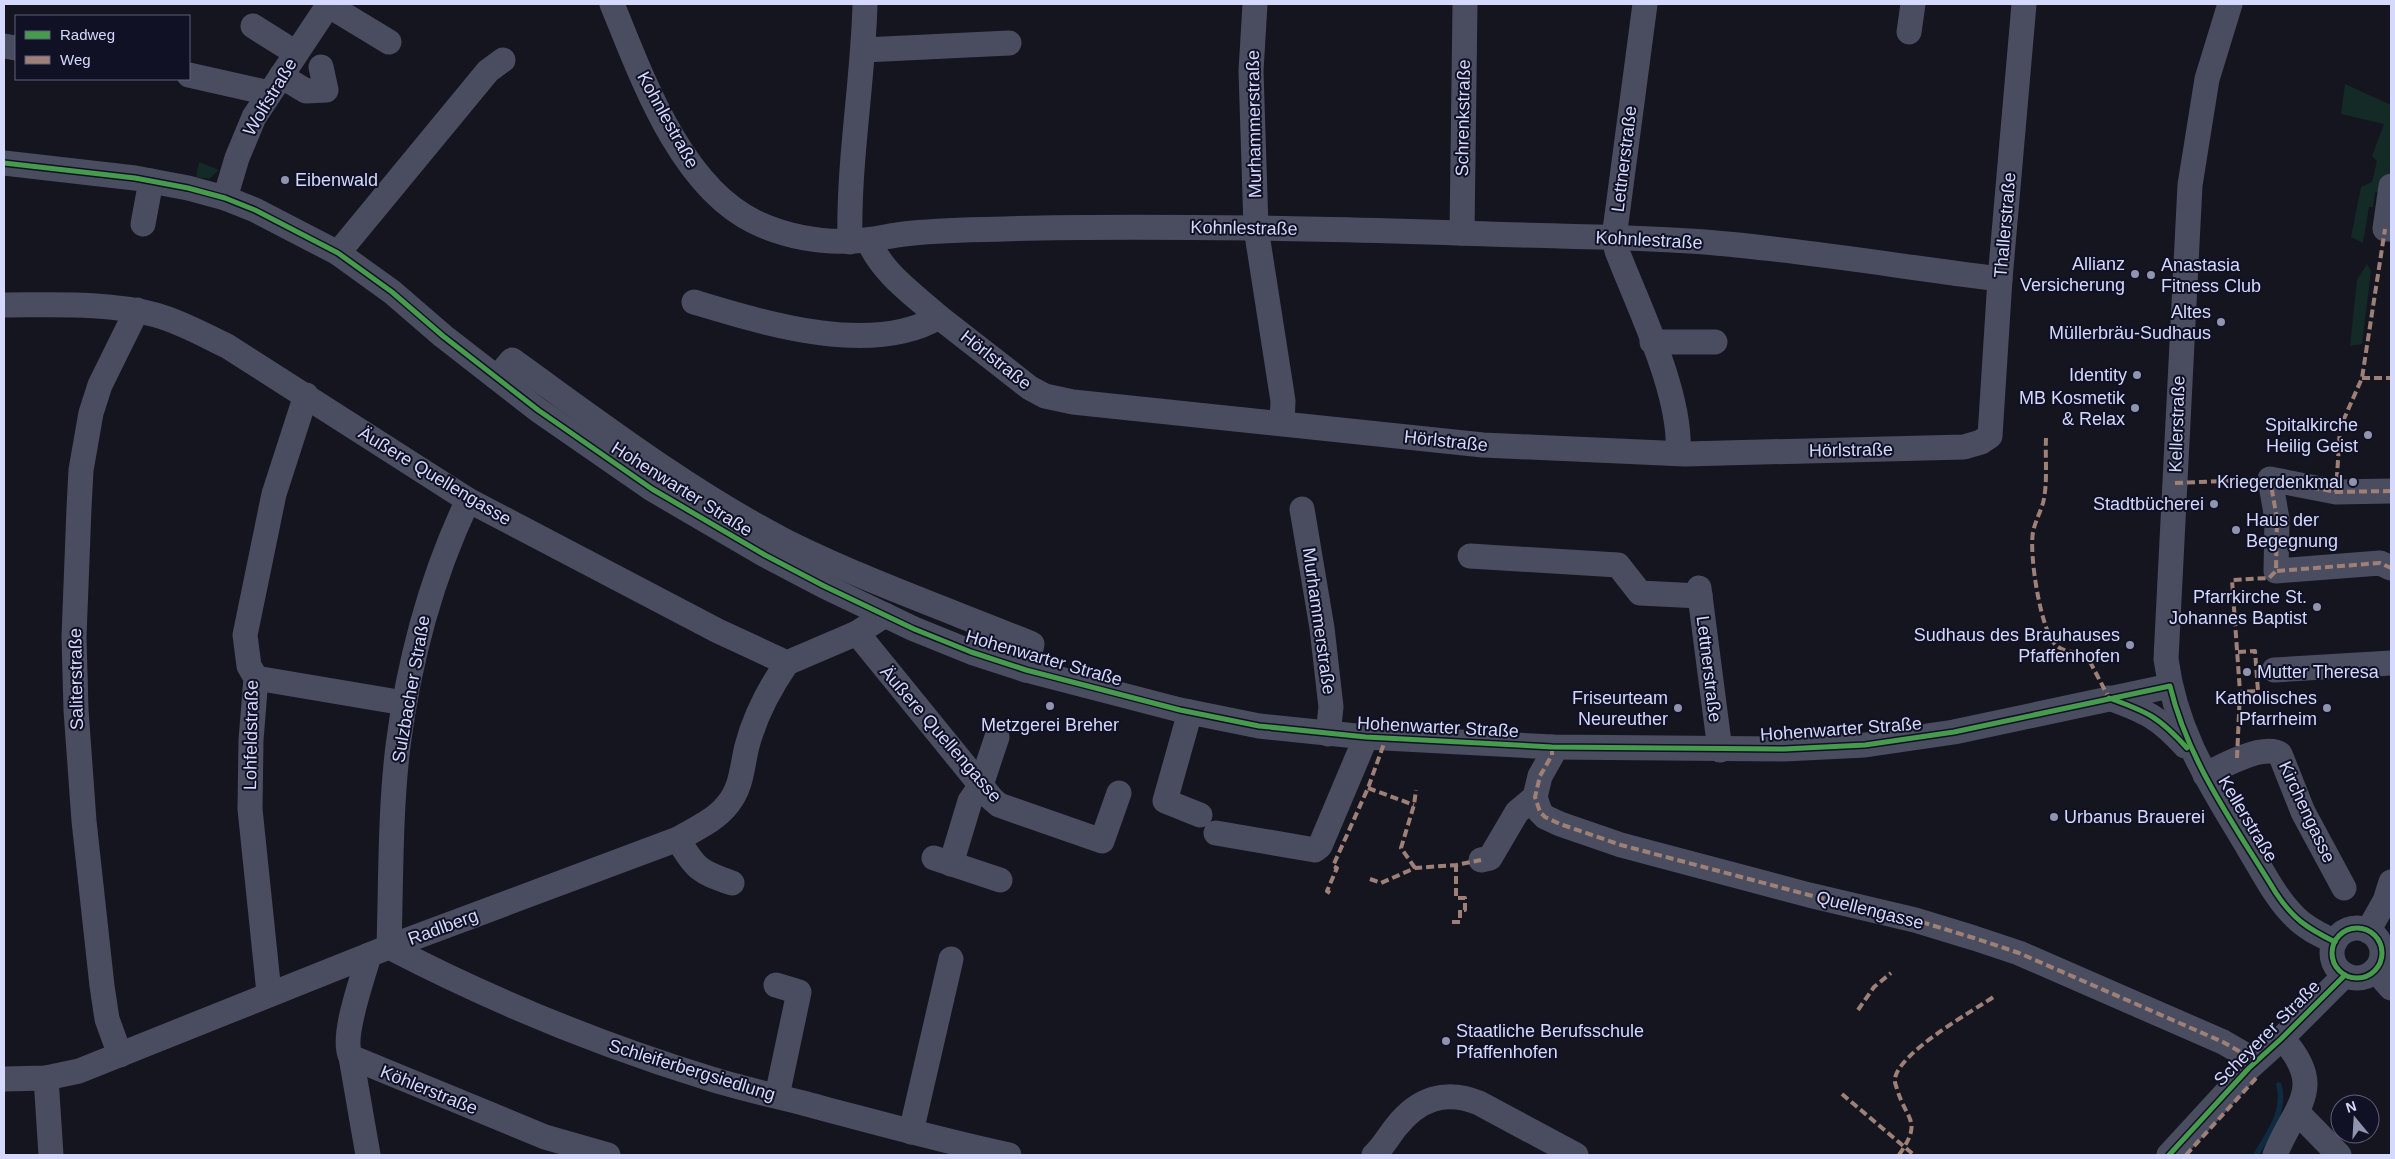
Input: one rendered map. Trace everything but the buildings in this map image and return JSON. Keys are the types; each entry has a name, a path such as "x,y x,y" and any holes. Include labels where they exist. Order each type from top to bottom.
{"street":[{"path":"329,4 389,42"},
{"name":"Wolfstraße","path":"225,198 244,138 275,84 329,4"},
{"name":"Kohnlestraße","path":"612,4 646,83 678,147 719,199 750,219 778,231 825,241 859,241 906,233 1018,228 1256,228 1462,233 1614,238 1735,245 2000,279"},
{"path":"859,241 851,194 864,50 865,4"},
{"name":"Murhammerstraße","path":"1255,4 1251,71 1256,228 1283,401 1282,423"},
{"name":"Schrenkstraße","path":"1462,233 1465,4"},
{"name":"Lettnerstraße","path":"1645,4 1614,238 1617,251 1652,342 1676,417 1678,453"},
{"path":"1909,32 1913,4"},
{"name":"Thallerstraße","path":"1981,442 1990,436 2000,279 2024,4"},
{"name":"Kellerstraße","path":"2230,4 2207,79 2190,185 2166,659 2170,686 2181,724 2199,765 2285,906 2307,928 2335,942"},
{"path":"254,26 296,53"},
{"path":"864,50 1009,44"},
{"path":"338,253 488,71 504,60"},
{"path":"190,75 275,84 306,91 326,90 322,67"},
{"name":"Hohenwarter Straße","path":"4,163 151,181 225,198 278,222 338,253 392,292 497,378 580,441 707,523 824,586 971,652 1026,670 1190,712 1259,726 1366,737 1552,748 1720,750 1824,747 1906,740 2170,686"},
{"path":"144,224 151,181"},
{"path":"2388,229 2391,186"},
{"name":"Hörlstraße","path":"859,241 888,273 1030,388 1045,396 1073,402 1483,445 1678,453 1964,447 1981,442"},
{"path":"694,302 773,325 828,334 886,334 907,331 926,325 940,317"},
{"name":"Äußere Quellengasse","path":"4,305 54,305 137,310 173,320 227,346 468,500 718,631 787,663"},
{"name":"Saliterstraße","path":"120,1055 107,1019 102,986 80,765 74,637 81,470 86,438 100,385 137,310"},
{"path":"1652,342 1715,342"},
{"name":"Hohenwarter Straße","path":"497,378 512,360 668,469 780,537 850,570 1032,644 1026,670"},
{"name":"Lohfeldstraße","path":"269,993 250,808 251,740 256,678 249,666 245,649 248,617 274,494 306,395"},
{"path":"2391,491 2336,492 2270,480 2277,519 2276,571 2380,564 2391,568"},
{"name":"Sulzbacher Straße","path":"379,951 398,748 413,653 426,604 468,500"},
{"name":"Murhammerstraße","path":"1302,508 1322,628 1331,707 1328,734"},
{"name":"Lettnerstraße","path":"1470,556 1618,565 1640,593 1700,592 1720,750"},
{"path":"787,663 857,633 885,615"},
{"name":"Äußere Quellengasse","path":"857,633 999,805 1102,841 1119,793"},
{"name":"Radlberg","path":"4,1079 46,1078 79,1071 269,993 678,839 710,821 729,804 742,778 747,746 756,719 770,688 787,663"},
{"path":"2274,670 2391,663"},
{"path":"256,678 404,703"},
{"path":"2108,698 2158,719 2199,765"},
{"path":"1190,712 1165,800 1208,824 1314,850 1320,846 1366,737"},
{"path":"997,737 981,785 970,801 943,861 1000,880"},
{"path":"1481,860 1490,858 1517,812 1535,797 1536,787 1552,756 1552,748"},
{"name":"Kirchengasse","path":"2199,765 2271,751 2280,754 2303,812 2344,888"},
{"name":"Quellengasse","path":"1535,797 1540,812 1545,817 1621,845 1809,895 1915,920 2019,953 2223,1042 2242,1053 2254,1063"},
{"path":"678,839 698,868 732,883"},
{"path":"2381,957 2361,928 2346,931 2335,942 2332,949 2334,964 2345,975 2359,978 2381,957 2385,902 2391,882"},
{"path":"368,1155 351,1057 348,1052 348,1038 379,951"},
{"name":"Schleiferbergsiedlung","path":"379,951 433,970 570,1030 710,1079 910,1132 1009,1155"},
{"path":"910,1132 951,958"},
{"name":"Scheyerer Straße","path":"2169,1155 2254,1063 2345,975"},
{"path":"776,985 799,992 777,1096"},
{"path":"2274,1155 2298,1113 2305,1088 2303,1070 2298,1058 2282,1038"},
{"name":"Köhlerstraße","path":"351,1057 544,1146 608,1155"},
{"path":"46,1078 51,1155"},
{"path":"1374,1155 1396,1127 1413,1110 1446,1095 1467,1098 1576,1155"},
{"path":"2298,1113 2339,1155"}],"green space":[{"path":"2345,84 2391,105 2391,167 2385,193 2375,192 2373,207 2369,207 2363,243 2351,237 2361,187 2372,182 2377,161 2372,156 2384,124 2341,114"},
{"path":"199,162 219,170 209,179 196,177"},
{"path":"2367,264 2371,271 2362,344 2350,346 2357,280"}],"waterway":[{"path":"2256,1155 2271,1130 2278,1113 2281,1095 2279,1085"}],"marked path":[{"path":"2336,492 2340,428 2362,378 2385,229"},
{"path":"2362,378 2391,378"},
{"path":"2046,438 2045,495 2034,528 2032,542 2034,572 2040,606 2044,622 2054,643 2061,649 2088,658 2109,698"},
{"path":"2175,483 2270,479"},
{"path":"2391,491 2336,492 2270,479 2277,519 2276,571 2380,563 2391,568"},
{"path":"2237,758 2240,692 2232,580 2269,578 2276,571"},
{"path":"2238,652 2255,651 2258,691 2240,692"},
{"path":"2257,671 2274,670"},
{"path":"1330,893 1327,891 1337,868 1333,866 1368,788 1386,738"},
{"path":"1552,747 1552,755 1540,776 1535,797 1540,812 1545,817 1560,824 1621,845 1809,895 1915,920 2019,953 2223,1042 2242,1053 2253,1063"},
{"path":"1368,788 1414,805"},
{"path":"1415,868 1401,848 1414,805 1416,790"},
{"path":"1370,879 1381,883 1415,868 1456,865 1481,860"},
{"path":"1452,922 1460,922 1460,910 1465,910 1465,898 1456,898 1456,865"},
{"path":"1858,1010 1874,987 1891,973"},
{"path":"1899,1155 1910,1135 1912,1127 1895,1082 1900,1067 1923,1044 1995,996"},
{"path":"2186,1155 2258,1076"},
{"path":"1842,1094 1914,1155"}],"cycle path":[{"path":"4,163 135,178 188,188 225,198 255,210 338,253 392,292 443,336 538,410 652,489 765,555 824,586 914,629 971,652 1026,670 1180,710 1259,726 1366,737 1552,747 1784,749 1865,745 1954,732 2170,686 2178,714 2201,767 2230,819 2276,893 2288,910 2301,922 2335,942"},
{"path":"2109,698 2134,707 2160,722 2187,748"},
{"path":"2357,928 2366,930 2377,939 2382,953 2380,962 2371,973 2357,978 2348,976 2337,967 2332,953 2334,944 2343,933 2357,928"},
{"path":"2169,1155 2249,1068 2345,975"}],"place":[{"name":"Eibenwald","path":"285,180"},
{"name":"Allianz Versicherung","path":"2135,274"},
{"name":"Anastasia Fitness Club","path":"2151,275"},
{"name":"Altes Müllerbräu-Sudhaus","path":"2221,322"},
{"name":"Identity","path":"2137,375"},
{"name":"MB Kosmetik & Relax","path":"2135,408"},
{"name":"Spitalkirche Heilig Geist","path":"2368,435"},
{"name":"Kriegerdenkmal","path":"2353,482"},
{"name":"Stadtbücherei","path":"2214,504"},
{"name":"Haus der Begegnung","path":"2236,530"},
{"name":"Pfarrkirche St. Johannes Baptist","path":"2317,607"},
{"name":"Sudhaus des Brauhauses Pfaffenhofen","path":"2130,645"},
{"name":"Mutter Theresa","path":"2247,672"},
{"name":"Metzgerei Breher","path":"1050,706"},
{"name":"Friseurteam Neureuther","path":"1678,708"},
{"name":"Katholisches Pfarrheim","path":"2327,708"},
{"name":"Urbanus Brauerei","path":"2054,817"},
{"name":"Staatliche Berufsschule Pfaffenhofen","path":"1446,1041"}]}
